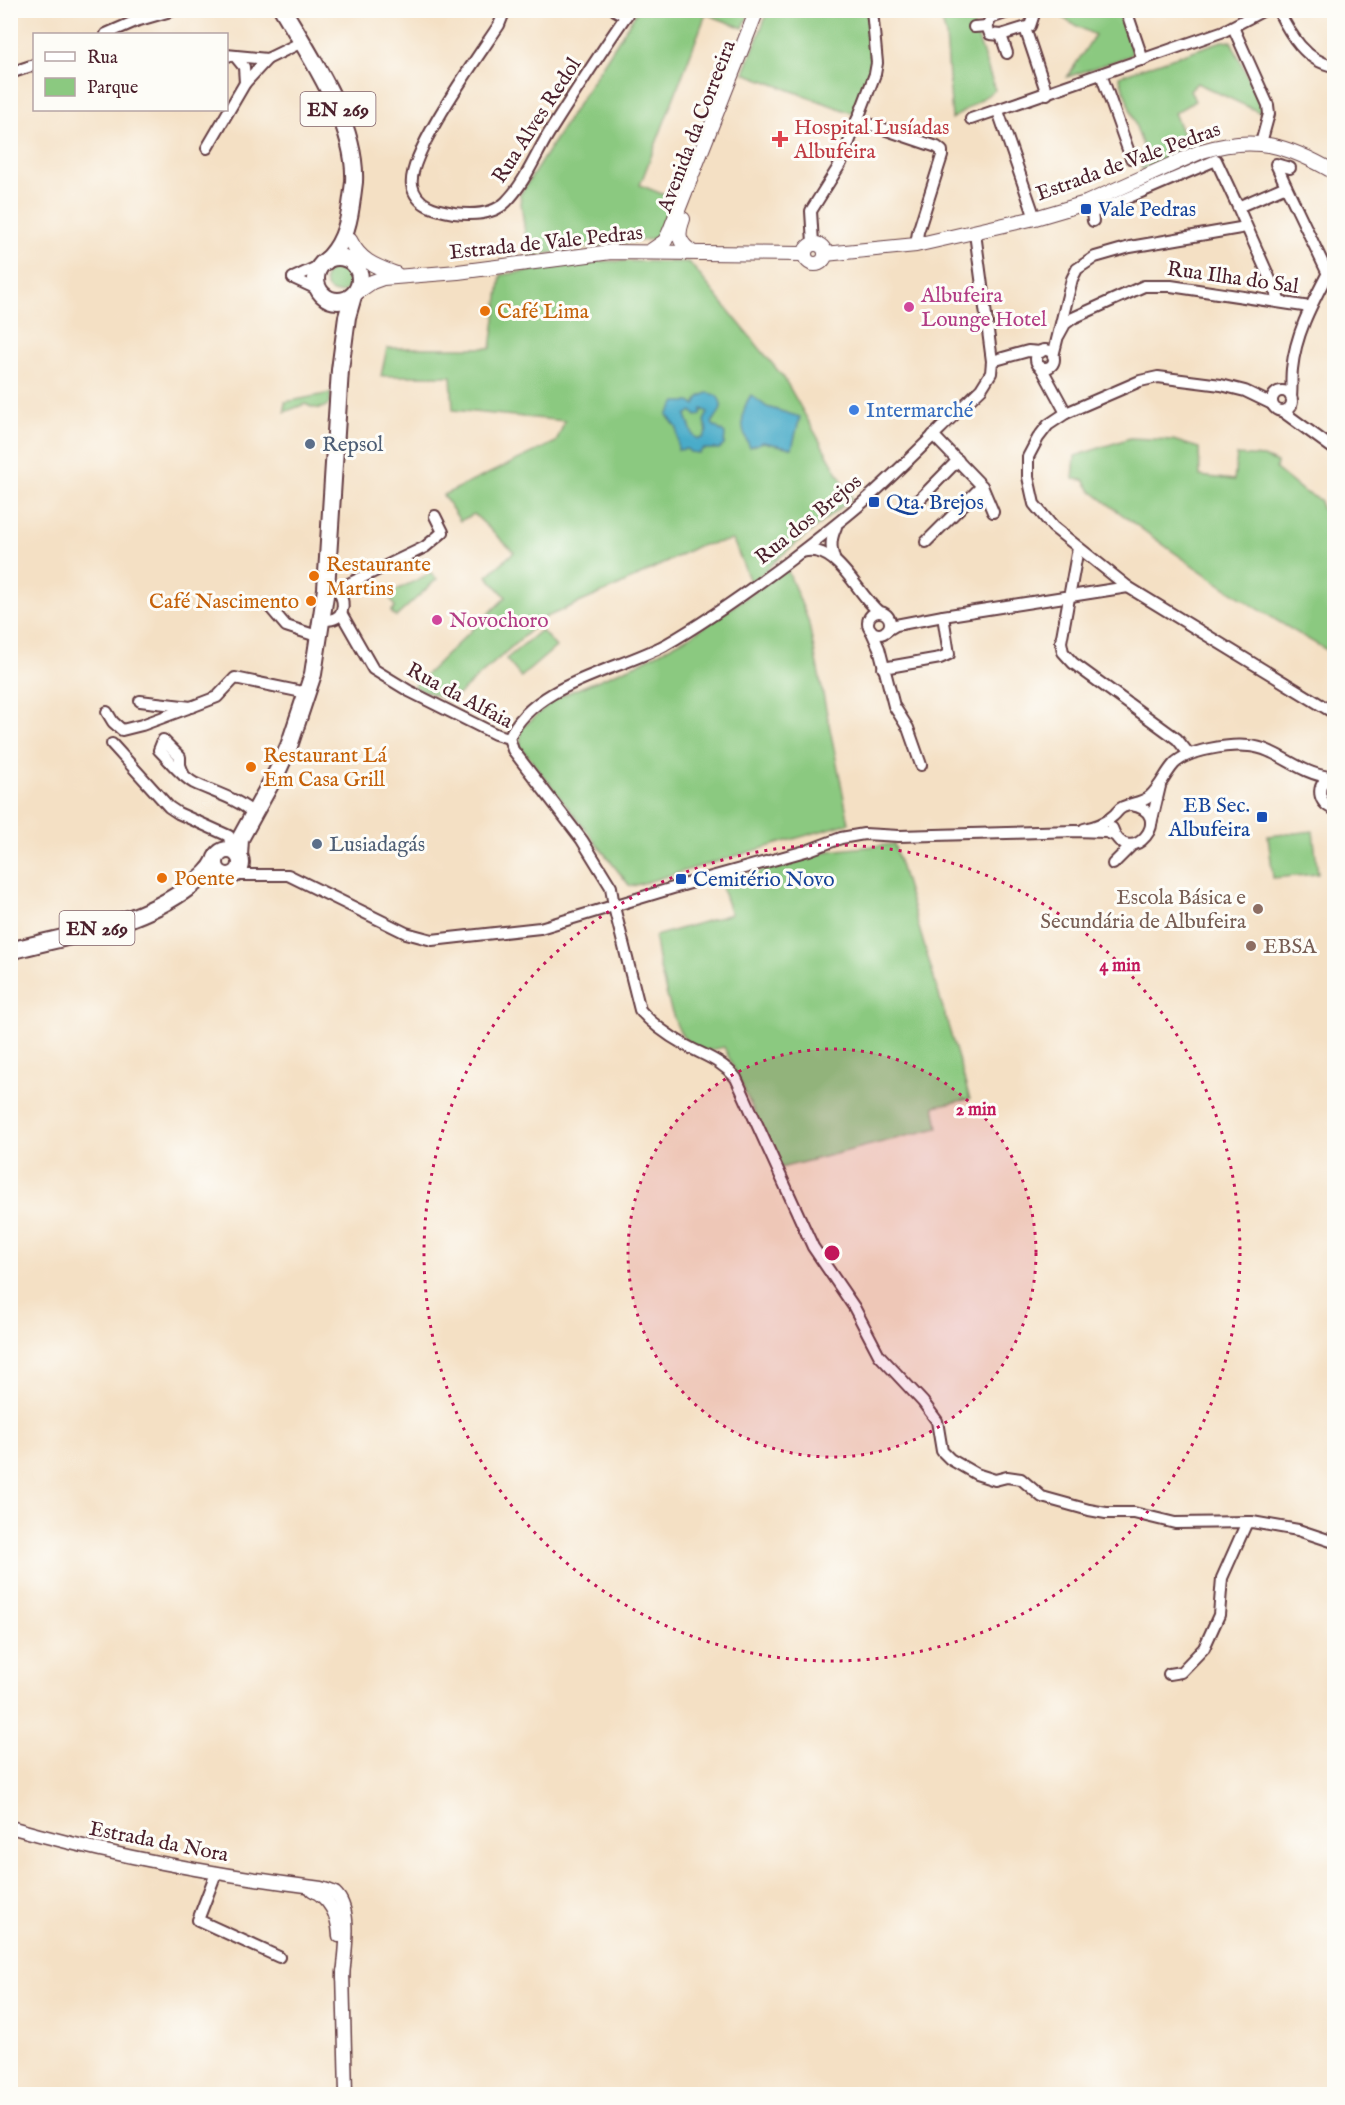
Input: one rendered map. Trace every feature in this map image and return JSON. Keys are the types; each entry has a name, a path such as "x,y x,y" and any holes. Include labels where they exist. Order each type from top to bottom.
{"main road":[{"name":"EN 269","path":"283,10 335,103 349,140 354,181 349,220 350,240 353,264 360,276 360,284 346,317 340,370"},
{"name":"Avenida da Correeira","path":"649,252 665,241 669,233 757,10"},
{"name":"Avenida da Correeira","path":"692,252 681,244 678,238 680,225 763,10"},
{"name":"Estrada de Vale Pedras","path":"354,294 372,282 383,278 458,272 611,252 692,252 823,247 825,254 916,245 975,233 1086,203 1202,151 1231,144 1261,143 1290,149 1335,172"},
{"name":"EN 269","path":"10,951 141,915 169,902 208,873 232,862 240,839 289,746 308,693 332,589 340,370 339,327 335,311 321,293 316,274 323,263 335,253 349,220"},
{"path":"350,240 358,255 366,262 401,276"},
{"path":"323,263 339,258 353,264"},
{"name":"Estrada de Vale Pedras","path":"353,264 384,274 401,276"},
{"path":"321,293 339,302 354,294"}],"street":[{"path":"108,33 136,21 174,10"},
{"name":"Rua Alves Redol","path":"505,10 499,25 434,127 414,168 412,184 418,200 434,210 468,215 488,212 505,204 519,186 549,133 628,13"},
{"path":"615,10 628,13"},
{"path":"809,249 811,212 841,164 875,74 877,63 872,10"},
{"path":"1014,10 991,18 987,26 990,34 1001,35 1030,26 1034,14 1032,10"},
{"path":"1126,10 1143,60"},
{"path":"971,119 1233,27 1264,10"},
{"path":"1278,10 1296,41 1309,54 1326,65 1335,66"},
{"path":"974,27 987,26"},
{"path":"1233,27 1268,105 1269,114 1261,143"},
{"path":"1025,28 1047,94"},
{"path":"1001,35 1007,53"},
{"path":"207,148 245,83 267,59 302,42"},
{"path":"231,56 267,59"},
{"path":"231,56 244,67 245,83"},
{"path":"10,73 33,65"},
{"path":"1101,74 1131,158"},
{"path":"998,111 1035,218"},
{"path":"857,120 937,147 942,151 916,245"},
{"path":"1093,221 1092,213 1216,160 1280,302"},
{"path":"1290,168 1276,164 1328,274"},
{"path":"1238,207 1286,186"},
{"path":"1058,335 1072,279 1077,269 1095,257 1130,247 1246,227"},
{"name":"Rua dos Brejos","path":"509,738 513,729 543,699 562,688 653,651 693,629 819,539 870,496 981,389 991,373 992,361 975,233"},
{"path":"1288,404 1292,368 1299,336 1310,307 1335,261"},
{"path":"321,293 293,278 323,263"},
{"name":"Rua Ilha do Sal","path":"1045,359 1065,324 1075,317 1144,286 1171,286 1310,307"},
{"path":"1064,310 1075,317"},
{"path":"992,361 1028,351 1045,359 1051,385 1066,413"},
{"path":"1288,404 1276,409 1275,397 1292,368"},
{"path":"1335,449 1288,404 1287,392 1275,397 1221,385 1158,376 1140,381 1066,413 1048,425 1028,457 1028,477 1034,504 1053,527 1078,548 1128,587 1335,713"},
{"path":"933,435 982,486 993,512"},
{"path":"914,505 958,460"},
{"path":"926,542 982,486"},
{"path":"323,620 333,620 341,613 343,604 332,589 425,547 443,532 435,516"},
{"path":"830,553 832,537 838,523"},
{"path":"819,539 820,547 830,553 867,602 890,622 886,631"},
{"path":"1078,548 1060,642 1064,652 1073,663 1177,739 1189,754"},
{"path":"799,553 809,550 830,553"},
{"path":"853,582 879,648 894,706 908,728 921,765"},
{"path":"870,626 878,634 896,625 916,621 1128,587"},
{"path":"269,606 286,626 320,637"},
{"name":"Rua da Alfaia","path":"341,613 373,669 409,691 495,734 509,738 513,750 582,840 611,887 640,1010 651,1021 683,1044 726,1066 736,1078 813,1247 855,1307 879,1355 937,1421 942,1451 950,1459 976,1474 995,1480 1007,1477 1021,1479 1042,1497 1089,1510 1106,1513 1134,1513 1175,1523 1247,1522 1298,1530 1335,1542"},
{"path":"870,626 871,616 883,614 916,621"},
{"path":"883,668 940,658 949,654 943,616"},
{"path":"107,712 122,730 130,729 217,697 235,678 308,693"},
{"path":"141,701 191,707"},
{"path":"112,744 169,807 229,836 232,862 288,875 406,933 432,940 540,928 809,850 899,836 1106,832 1132,844"},
{"path":"1075,831 1096,826 1113,816 1121,808 1148,798 1174,764 1189,754 1252,746 1268,751 1305,771 1333,775"},
{"path":"1305,771 1320,790 1323,802 1334,809"},
{"path":"1320,790 1324,780 1333,775"},
{"path":"184,776 192,782 243,804 254,815"},
{"path":"1113,816 1112,829 1116,837 1113,864 1132,844 1145,839 1149,834 1160,785"},
{"path":"1131,805 1147,813 1151,824"},
{"path":"1169,1674 1181,1672 1204,1648 1219,1615 1222,1578 1247,1522"},
{"name":"Estrada da Nora","path":"10,1827 72,1844 216,1873 302,1885 319,1893 330,1904 338,1921 343,1978 346,2094"},
{"path":"216,1873 198,1920 279,1957"}],"green space":[{"path":"637,11 750,11 743,28 706,14 640,185 677,200 666,229 652,239 528,256 520,195"},
{"path":"768,11 867,11 872,66 854,114 744,73"},
{"path":"939,11 969,11 995,90 952,119 946,35"},
{"path":"1055,11 1118,11 1132,52 1130,56 1067,77 1095,35 1069,22"},
{"path":"1222,41 1231,41 1262,107 1261,113 1197,83 1190,90 1195,101 1174,113 1189,148 1141,170 1145,153 1119,76"},
{"path":"599,261 689,262 784,378 852,498 781,556 751,584 733,540 698,546 618,586 544,618 451,701 413,687 506,597 487,576 514,552 474,514 460,521 443,495 556,442 565,421 453,410 451,376 381,376 387,348 491,348 501,275"},
{"path":"338,267 347,271 351,280 347,289 338,293 329,289 325,280 329,271"},
{"path":"331,393 330,403 324,407 315,408 305,404 285,412 285,402"},
{"path":"1130,438 1173,440 1199,448 1200,476 1234,480 1237,455 1264,457 1277,463 1276,469 1303,491 1320,500 1321,508 1334,515 1334,654 1271,617 1210,577 1091,491 1084,480 1073,479 1075,456"},
{"path":"787,569 808,620 849,823 633,886 629,885 520,746 521,729 556,698 637,664 692,635"},
{"path":"431,573 437,579 396,617 391,612 395,607 388,594"},
{"path":"541,630 556,647 521,677 506,659"},
{"path":"1313,831 1318,874 1273,878 1268,836"},
{"path":"894,844 970,1099 934,1106 938,1128 780,1168 724,1047 707,1051 688,1042 675,1022 658,959 655,936 731,914 720,883 829,851"}],"water":[{"path":"711,393 720,400 721,409 712,423 725,434 724,445 719,449 703,449 699,453 690,452 687,449 678,450 677,428 667,415 676,402 690,402 695,405 699,397","holes":["702,409 708,412 704,421 707,431 703,438 698,439 693,435 686,415 692,411 696,416 701,415"]},
{"path":"751,395 767,407 800,417 792,448 763,442 750,447 744,434 743,414"}],"place":[{"name":"Hospital Lusíadas Albufeira","path":"780,139"},
{"name":"Vale Pedras","path":"1086,209"},
{"name":"Albufeira Lounge Hotel","path":"909,307"},
{"name":"Café Lima","path":"485,311"},
{"name":"Intermarché","path":"854,410"},
{"name":"Repsol","path":"310,444"},
{"name":"Qta. Brejos","path":"874,502"},
{"name":"Restaurante Martins","path":"314,576"},
{"name":"Café Nascimento","path":"311,601"},
{"name":"Novochoro","path":"437,620"},
{"name":"Restaurant Lá Em Casa Grill","path":"251,767"},
{"name":"EB Sec. Albufeira","path":"1262,817"},
{"name":"Lusiadagás","path":"317,844"},
{"name":"Poente","path":"162,878"},
{"name":"Cemitério Novo","path":"681,879"},
{"name":"Escola Básica e Secundária de Albufeira","path":"1258,909"},
{"name":"EBSA","path":"1251,946"}]}
